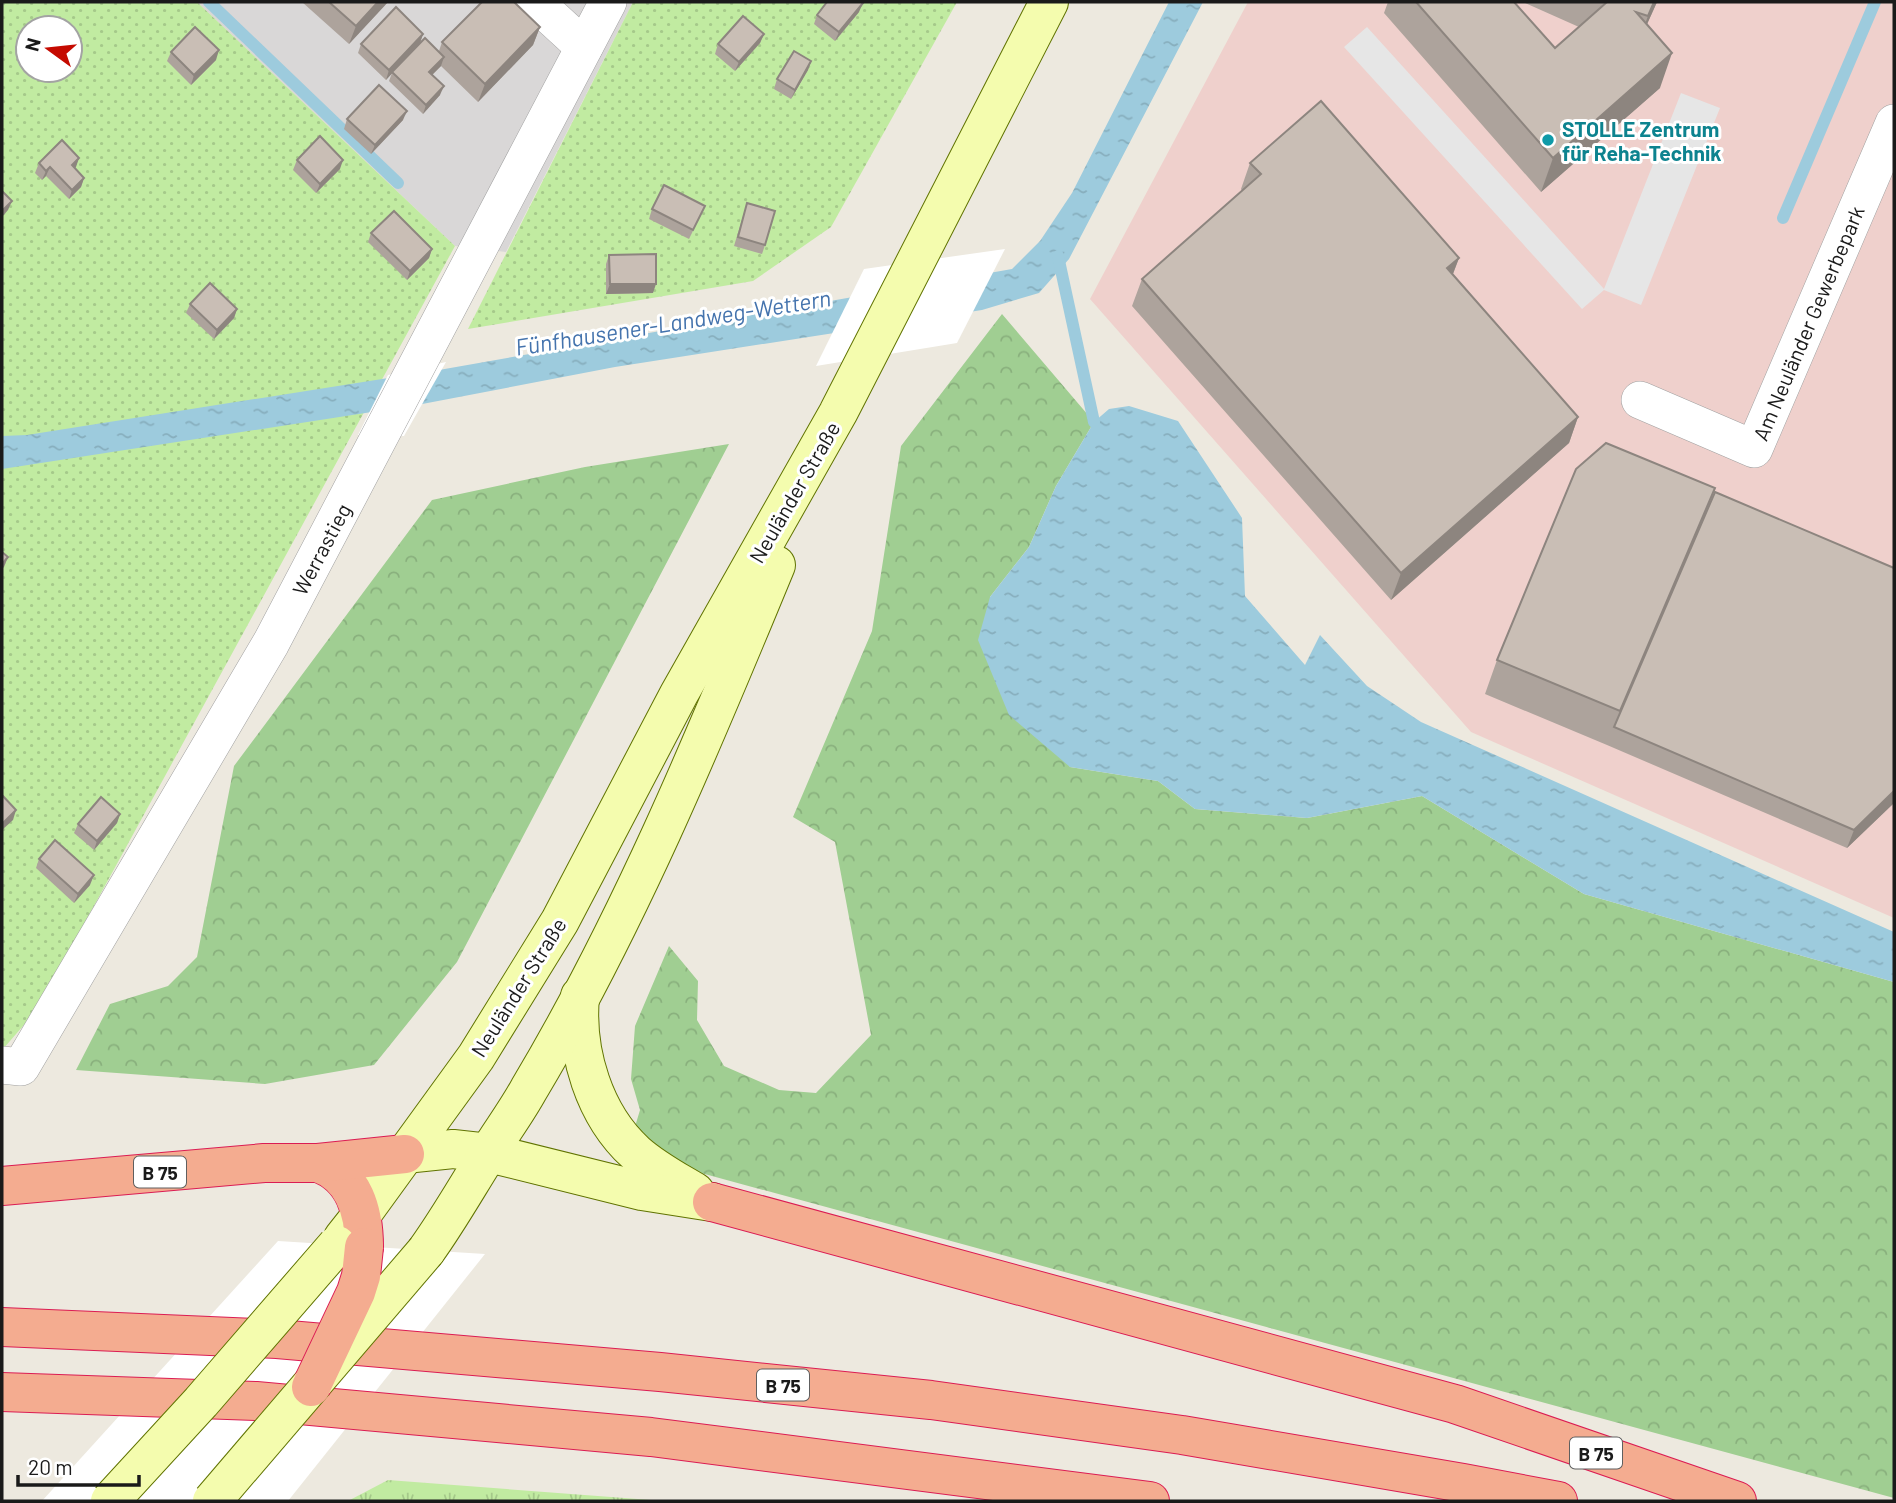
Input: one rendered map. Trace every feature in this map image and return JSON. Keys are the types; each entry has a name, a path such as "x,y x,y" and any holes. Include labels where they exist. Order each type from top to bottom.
{"highway":[{"name":"B 75","path":"2,1186 264,1163 318,1163 405,1154"},
{"path":"311,1387 361,1276 354,1235 354,1193 341,1176 318,1163"},
{"name":"B 75","path":"712,1202 1455,1404 1737,1501"},
{"name":"B 75","path":"2,1326 277,1339 660,1372 931,1400 1182,1435 1558,1501"},
{"path":"2,1392 256,1402 651,1437 1150,1501"}],"main road":[{"name":"Neuländer Straße","path":"110,1501 354,1235 405,1154 476,1057 560,921 679,694 838,413 1049,2"},
{"name":"Neuländer Straße","path":"212,1501 426,1251 454,1211 529,1089 645,868 710,724 838,413"},
{"name":"B 75","path":"580,996 581,1044 594,1091 614,1129 651,1165 712,1202"},
{"path":"405,1154 453,1149 489,1153"},
{"name":"B 75","path":"489,1153 642,1191 712,1202"}],"street":[{"path":"536,2 584,47"},
{"name":"Werrastieg","path":"2,1065 21,1067 271,643 608,2"},
{"name":"Am Neuländer Gewerbepark","path":"1640,400 1754,449 1894,123"}],"shaded area":[{"path":"197,2 633,2 506,252 455,246"},
{"path":"1248,2 1894,2 1894,918 1471,732 1090,299"},
{"path":"1367,27 1604,289 1681,93 1720,108 1641,305 1604,290 1582,309 1344,47"}],"green space":[{"path":"2,2 197,2 455,246 37,1010 3,1049"},
{"path":"633,2 957,2 831,227 753,281 468,329"},
{"path":"1002,314 1094,422 1056,486 1029,547 990,597 1070,767 1158,781 1195,809 1307,818 1422,796 1584,894 1894,982 1894,1498 701,1173 660,1155 634,1130 640,1110 631,1079 635,1026 669,946 698,981 697,1020 724,1066 779,1090 816,1093 871,1035 835,842 793,817 872,631 901,446"},
{"path":"729,444 457,962 374,1065 265,1084 76,1070 110,1004 168,986 197,957 234,766 432,500 585,467"},
{"path":"388,1480 651,1500 663,1501 348,1501"}],"water":[{"path":"1169,2 1203,2 1069,259 1039,293 982,310 615,367 417,405 2,469 2,436 27,435 439,370 1012,269 1040,241 1072,193"},
{"path":"1129,406 1178,421 1242,518 1245,596 1305,665 1320,635 1367,686 1421,722 1894,932 1894,982 1584,894 1422,796 1307,818 1195,809 1158,781 1070,767 1009,715 978,640 990,597 1029,547 1056,486 1094,422 1109,409"}],"pier":[{"path":"1005,249 957,343 816,366 864,269"},
{"path":"446,362 404,436 358,435 388,375"},
{"path":"278,1241 485,1254 288,1501 42,1501"}],"building":[{"path":"329,2 378,2 356,26"},
{"path":"482,2 514,2 540,27 485,84 442,42"},
{"path":"827,2 863,3 839,32 817,15"},
{"path":"1416,2 1514,2 1555,48 1607,2 1654,2 1648,16 1636,12 1672,53 1553,158"},
{"path":"396,7 423,34 389,70 361,44"},
{"path":"743,16 764,34 739,62 718,44"},
{"path":"195,27 219,50 194,75 171,52"},
{"path":"425,38 444,57 429,72 444,86 426,105 392,72"},
{"path":"794,51 811,61 795,90 777,79"},
{"path":"379,85 407,111 375,145 347,119"},
{"path":"1321,101 1459,258 1447,268 1578,417 1401,573 1142,279 1261,174 1250,163"},
{"path":"320,136 343,160 320,184 297,160"},
{"path":"62,140 79,158 72,165 84,178 72,190 50,167 46,171 39,163"},
{"path":"664,185 705,206 693,230 652,209"},
{"path":"2,191 12,201 2,211"},
{"path":"747,203 775,211 765,245 738,237"},
{"path":"394,211 432,249 410,271 371,233"},
{"path":"656,254 656,284 610,284 609,255"},
{"path":"210,283 237,309 217,330 190,304"},
{"path":"1606,443 1715,488 1620,711 1497,660 1576,469"},
{"path":"1715,492 1894,568 1894,791 1854,830 1614,727"},
{"path":"2,552 8,557 2,564"},
{"path":"2,795 16,810 2,824"},
{"path":"101,797 120,814 97,841 78,824"},
{"path":"55,840 94,875 78,894 39,859"}],"waterway":[{"path":"209,2 398,183"},
{"path":"1783,218 1875,2"},
{"path":"1058,256 1094,422"}],"place":[{"name":"STOLLE Zentrum für Reha-Technik","path":"1548,140"}],"water label":[{"name":"Fünfhausener-Landweg-Wettern","path":"673,322"}]}
